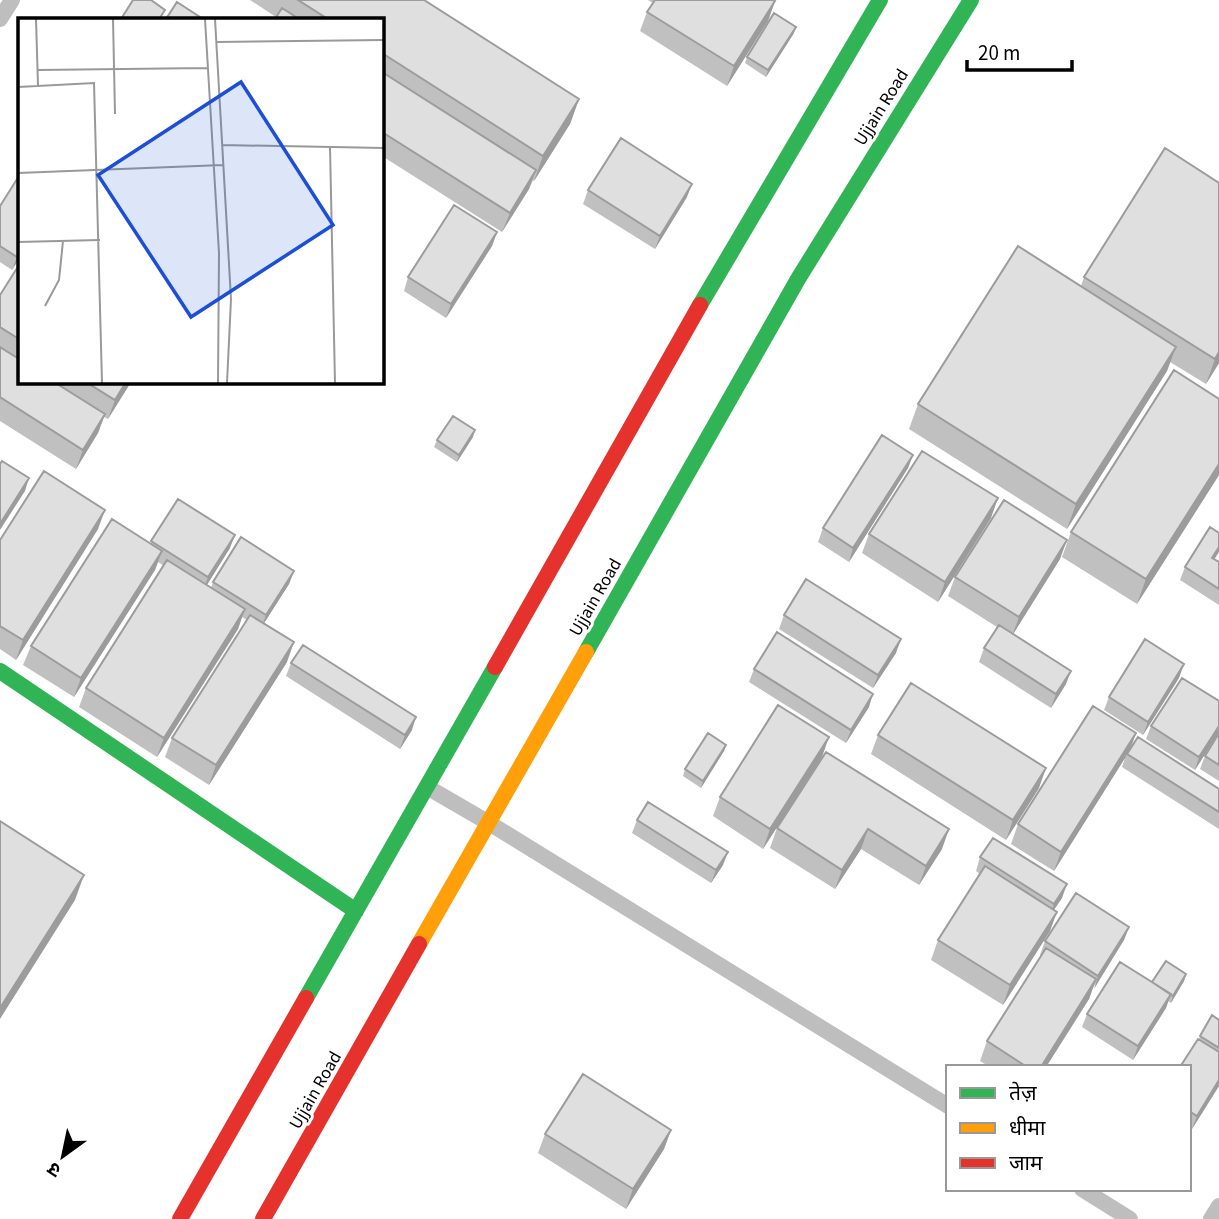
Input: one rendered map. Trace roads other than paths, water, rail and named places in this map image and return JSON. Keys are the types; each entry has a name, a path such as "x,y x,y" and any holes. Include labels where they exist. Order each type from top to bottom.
{"main road":[{"path":"180,1219 724,262 880,0"},
{"name":"Ujjain Road","path":"263,1219 797,278 971,0"},
{"path":"0,671 356,911"}],"lane":[{"path":"0,19 12,0"},
{"path":"427,787 489,822 946,1105"},
{"path":"1085,1191 1130,1219"},
{"path":"1211,1219 1219,1206"}]}
